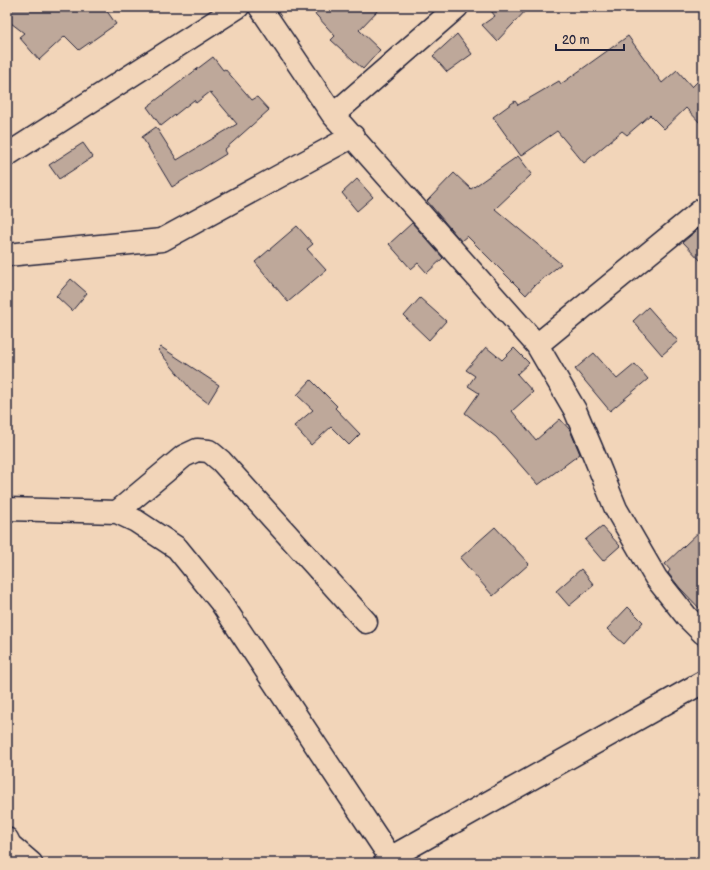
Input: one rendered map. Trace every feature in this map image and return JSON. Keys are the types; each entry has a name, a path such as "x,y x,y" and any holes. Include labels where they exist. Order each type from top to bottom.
{"street":[{"path":"7,155 238,7"},
{"path":"260,7 333,116 353,136 373,161 537,345 575,410 616,509 656,578 687,617 703,634"},
{"path":"333,116 457,7"},
{"path":"7,255 162,240 353,136"},
{"path":"537,345 703,209"},
{"path":"117,512 184,456 197,450 209,451 221,461 366,622"},
{"path":"7,509 117,512 136,521 176,548 220,601 390,861 703,682"},
{"path":"7,839 10,845 32,863"}],"building":[{"path":"7,7 104,7 116,24 79,50 65,36 39,60 19,37 24,33 7,20"},
{"path":"309,7 381,7 359,30 380,50 363,69 331,40 335,36"},
{"path":"488,7 529,7 497,41 482,25 495,16"},
{"path":"457,34 472,54 447,72 433,56"},
{"path":"628,36 662,83 677,70 692,87 703,76 703,126 686,108 664,129 650,115 627,135 622,131 584,163 557,131 521,156 493,117 515,101 518,105 559,81 561,84"},
{"path":"213,57 223,70 225,69 252,100 257,97 269,110 224,150 226,154 172,187 142,137 156,127 177,160 237,124 210,92 196,103 194,100 161,126 147,107"},
{"path":"83,143 93,157 59,179 49,165"},
{"path":"518,156 532,174 495,209 561,264 534,286 526,295 467,236 461,241 427,201 454,173 471,189"},
{"path":"357,179 373,197 357,211 342,193"},
{"path":"412,223 443,258 427,273 418,263 411,269 389,244"},
{"path":"703,225 703,263 683,242"},
{"path":"297,226 313,244 307,249 326,270 288,302 255,262"},
{"path":"71,279 87,293 72,311 56,296"},
{"path":"420,298 446,321 429,340 404,316"},
{"path":"648,307 678,341 662,355 633,321"},
{"path":"161,347 219,385 208,403 192,391 158,350"},
{"path":"486,347 502,360 514,348 529,363 517,374 533,392 512,411 536,440 560,419 570,430 580,454 538,485 496,437 465,413 479,393 468,386 475,376 466,370"},
{"path":"594,353 617,379 635,364 648,379 610,411 575,369"},
{"path":"311,380 337,406 335,408 360,434 349,445 331,427 311,445 294,426 313,410 297,395"},
{"path":"602,526 620,546 603,561 585,540"},
{"path":"495,527 529,564 493,596 460,558"},
{"path":"703,528 703,612 668,573 670,570 665,564"},
{"path":"581,569 594,585 569,606 556,591"},
{"path":"628,607 643,622 624,644 607,629"}]}
